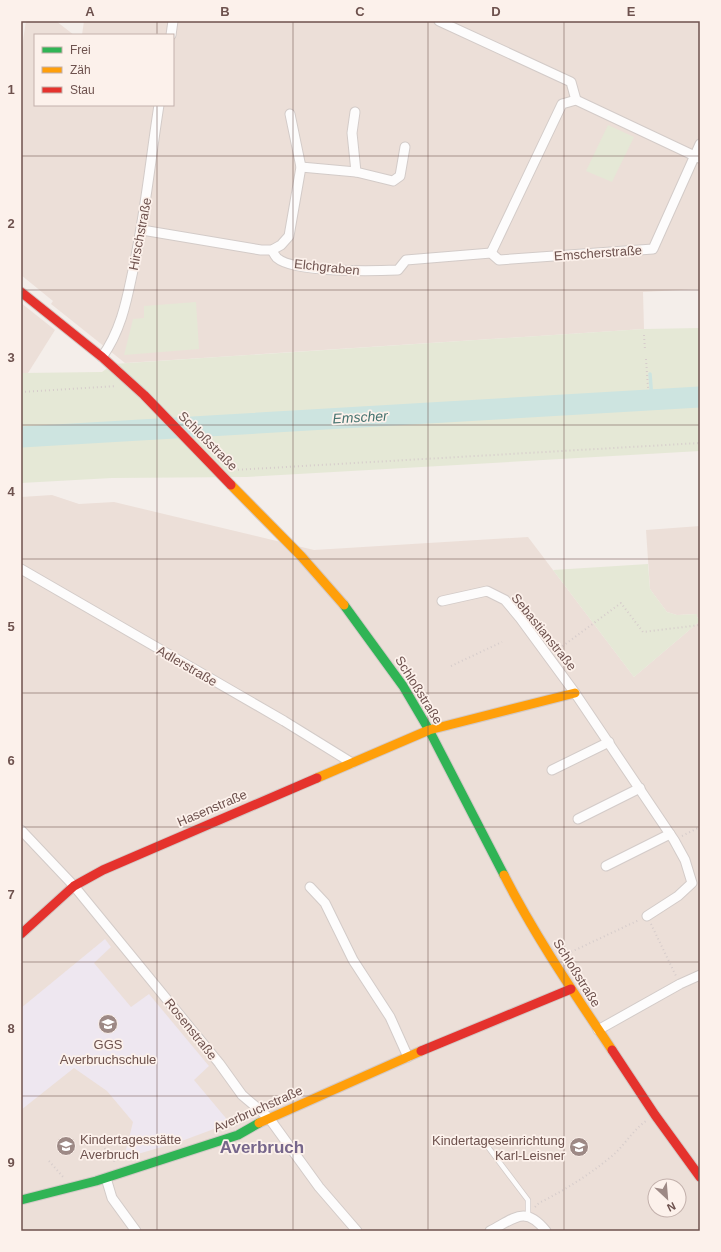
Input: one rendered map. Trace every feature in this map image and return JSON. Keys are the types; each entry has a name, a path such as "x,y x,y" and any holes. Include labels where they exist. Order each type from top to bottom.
{"street":[{"path":"171,34 173,21"},
{"path":"439,21 571,82 576,100"},
{"path":"491,253 562,104 576,100 697,157"},
{"name":"Hirschstraße","path":"102,357 114,341 122,316 142,230 159,106"},
{"path":"355,112 352,133 356,172"},
{"name":"Elchgraben","path":"290,114 300,167 289,236 280,245 272,250 276,257 288,263 342,271 398,270 406,260"},
{"name":"Emscherstraße","path":"406,260 491,253 499,260 653,249 697,157 700,144"},
{"path":"300,167 356,172 392,181 400,176 405,147"},
{"path":"142,230 261,250 272,250"},
{"name":"Schloßstraße","path":"21,292 102,357 144,395 302,556 345,606 404,686 429,730 517,900 571,989 655,1115 700,1177"},
{"name":"Adlerstraße","path":"21,569 284,721 352,763"},
{"name":"Sebastianstraße","path":"442,601 487,591 504,600 549,656 575,692 672,837 685,860 692,883 678,896 647,916"},
{"path":"429,730 524,707 575,692"},
{"name":"Hasenstraße","path":"21,934 74,886 103,870 429,730"},
{"path":"552,770 609,742"},
{"path":"578,819 640,788"},
{"name":"Rosenstraße","path":"21,830 74,886 219,1063 242,1095 268,1118 319,1187 357,1231"},
{"path":"606,866 672,837"},
{"path":"310,887 325,903 340,936 390,1017 408,1057"},
{"path":"598,1030 680,984 700,975"},
{"name":"Averbruchstraße","path":"21,1200 106,1178 238,1135 268,1118 408,1057 571,989"},
{"path":"106,1178 112,1198 136,1231"},
{"path":"490,1231 517,1217 528,1215 537,1221 546,1231"}],"lane":[{"path":"488,1147 528,1200 528,1215"}],"path":[{"path":"644,335 645,350"},
{"path":"646,359 648,388"},
{"path":"21,392 114,387 130,383"},
{"path":"220,471 700,443"},
{"path":"549,656 594,625 621,603 643,632 700,625"},
{"path":"451,666 502,642"},
{"path":"672,837 700,827"},
{"path":"556,964 571,952 647,916 680,984"},
{"path":"528,1215 539,1203 569,1188 613,1156 639,1126 655,1115"},
{"path":"102,1145 113,1158 119,1174"},
{"path":"49,1161 60,1173"}],"shaded area":[{"path":"26,21 56,21 73,34 34,34 34,106 174,106 174,34 82,34 84,21 700,21 700,289 643,292 644,329 125,363 51,304 53,301 21,275 21,53"},
{"path":"21,303 55,330 28,373 21,373"},
{"path":"52,495 79,504 114,502 314,550 528,537 634,677 700,621 700,1231 21,1231 21,497"},
{"path":"700,526 700,621 697,614 677,615 667,612 650,589 646,530"},
{"path":"105,939 111,947 94,963 131,1007 149,994 209,1066 194,1080 230,1123 179,1142 124,1158 133,1122 107,1091 74,1068 21,1110 21,1008"}],"green space":[{"path":"608,125 634,137 612,182 586,171"},
{"path":"196,302 199,349 124,355 133,319 144,318 144,306"},
{"path":"700,328 700,451 246,477 112,478 21,483 21,373 102,372 113,364 644,329"},
{"path":"648,564 650,589 667,612 677,615 697,614 700,621 634,677 553,570"}],"waterway":[{"path":"650,374 652,400"},
{"name":"Emscher","path":"21,437 700,397"}],"traffic: fast":[{"path":"344,605 403,686 429,730 504,875"},
{"path":"21,1200 96,1181 238,1135 259,1123"}],"traffic: slow":[{"path":"231,485 301,556 344,605"},
{"path":"317,778 429,730 575,693"},
{"path":"504,875 516,898 569,986 612,1050"},
{"path":"259,1123 421,1051"}],"traffic: jam":[{"path":"21,292 102,357 144,395 231,485"},
{"path":"21,934 74,886 103,870 317,778"},
{"path":"421,1051 571,989"},
{"path":"612,1050 655,1115 700,1177"}],"place":[{"name":"GGS Averbruchschule","path":"108,1024"},
{"name":"Kindertagesstätte Averbruch","path":"66,1146"},
{"name":"Kindertageseinrichtung Karl-Leisner","path":"579,1147"}],"district":[{"name":"Averbruch","path":"262,1147"}]}
